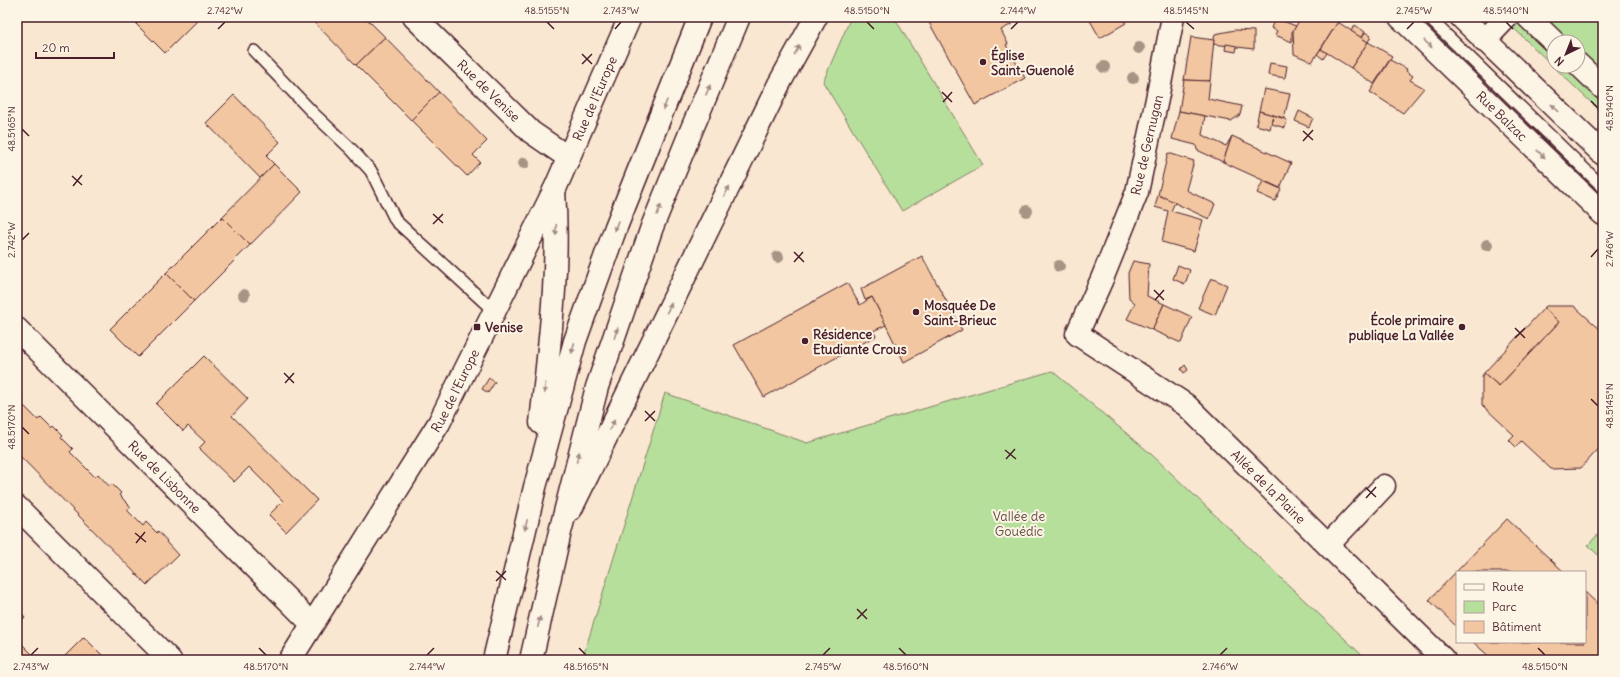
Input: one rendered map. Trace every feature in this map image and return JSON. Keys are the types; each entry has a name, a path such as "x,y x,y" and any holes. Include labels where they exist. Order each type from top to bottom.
{"main road":[{"name":"Rue de Venise","path":"414,17 531,132 569,158"},
{"name":"Rue de l'Europe","path":"290,660 439,423 554,191 630,17"},
{"path":"494,660 535,487 575,340 616,227 700,17"},
{"path":"531,660 558,536 597,387 658,213 740,17"},
{"path":"558,536 779,84 816,17"},
{"name":"Rue de Gernugan","path":"1077,334 1102,279 1137,192 1159,92 1173,17"},
{"name":"Rue Balzac","path":"1400,17 1603,214"},
{"path":"1460,17 1603,154"},
{"path":"1484,40 1507,17"},
{"path":"1528,17 1546,34"},
{"path":"1586,72 1603,88"},
{"path":"535,487 554,303 556,218 554,191"},
{"name":"Rue de Lisbonne","path":"17,329 312,624"},
{"name":"Allée de la Plaine","path":"1077,334 1186,405 1444,660"},
{"path":"1328,545 1384,486"},
{"path":"17,507 163,658"}],"lane":[{"path":"1428,17 1603,187"},
{"path":"254,51 371,171 396,221 494,311"}],"green space":[{"path":"851,17 894,17 983,165 902,211 823,82"},
{"path":"1502,17 1603,17 1603,114 1561,74 1586,74 1586,34 1546,34 1546,59"},
{"name":"Vallée de Gouédic","path":"1052,371 1150,453 1367,660 582,660 665,393 807,443"},
{"path":"1603,529 1603,560 1588,545"}],"building":[{"path":"143,17 201,17 165,53 136,24"},
{"path":"365,17 385,37 356,65 310,18"},
{"name":"Église Saint-Guenolé","path":"926,17 1008,17 1012,24 1001,30 1008,44 1006,45 1025,78 975,105"},
{"path":"1088,17 1122,17 1126,23 1100,38"},
{"path":"1205,17 1224,17 1224,18 1205,19"},
{"path":"1302,17 1329,17 1338,22 1312,62 1294,54 1293,30"},
{"path":"1275,18 1296,26 1292,32 1292,42 1275,35 1277,31 1271,28"},
{"path":"1338,22 1368,42 1351,68 1321,49"},
{"path":"1355,25 1365,32 1362,38 1351,31"},
{"path":"1235,30 1254,31 1254,49 1213,44 1215,34"},
{"path":"1365,32 1371,36 1368,42 1362,38"},
{"path":"385,37 439,92 411,120 356,65"},
{"path":"1191,37 1214,40 1210,81 1184,80"},
{"path":"1368,42 1392,56 1374,84 1351,68"},
{"path":"1226,44 1237,46 1236,52 1225,50"},
{"path":"1321,49 1327,53 1323,59 1317,54"},
{"path":"1390,60 1407,69 1406,71 1413,76 1410,80 1424,88 1403,113 1370,92"},
{"path":"1270,63 1287,66 1285,78 1268,75"},
{"path":"1184,80 1210,81 1208,99 1242,106 1240,115 1231,121 1179,111"},
{"path":"1264,89 1290,94 1284,118 1259,111"},
{"path":"439,92 487,141 473,155 480,162 467,176 411,120"},
{"path":"234,95 280,142 266,156 274,164 260,178 206,123"},
{"path":"1179,111 1205,116 1202,135 1226,146 1232,136 1223,162 1197,150 1196,145 1172,139"},
{"path":"1259,111 1273,115 1270,129 1256,125"},
{"path":"1299,111 1313,118 1309,127 1295,121"},
{"path":"1273,115 1287,120 1285,128 1272,124"},
{"path":"1232,136 1291,163 1280,188 1223,162"},
{"path":"1168,153 1194,161 1186,190 1215,204 1209,219 1158,195"},
{"path":"274,164 302,192 250,245 222,217"},
{"path":"1263,181 1281,189 1275,201 1257,193"},
{"path":"1158,195 1175,202 1171,211 1203,220 1194,251 1162,242 1168,211 1155,207"},
{"path":"222,217 250,245 194,301 166,273"},
{"name":"Mosquée De Saint-Brieuc","path":"922,256 962,330 904,362 872,297 865,300 861,289"},
{"path":"1133,261 1149,264 1147,296 1164,304 1152,330 1127,319 1135,303 1129,298 1128,273"},
{"path":"1178,265 1190,270 1185,284 1173,279"},
{"path":"166,273 194,301 138,357 110,329"},
{"path":"1211,278 1227,285 1215,315 1198,308"},
{"name":"Résidence Etudiante Crous","path":"847,283 860,305 872,297 886,325 873,331 876,336 764,397 734,345"},
{"path":"1164,304 1192,317 1181,343 1152,330"},
{"path":"1546,306 1574,306 1603,332 1603,444 1581,468 1551,469 1521,441 1516,447 1509,440 1514,435 1482,405 1482,376 1484,373 1499,386 1559,322 1544,308"},
{"path":"1544,308 1559,322 1499,386 1484,373"},
{"path":"204,356 248,399 232,416 317,500 286,532 269,515 283,501 249,467 234,482 199,448 205,442 188,426 183,431 156,404"},
{"path":"1185,365 1188,370 1184,373 1181,369"},
{"path":"489,378 495,382 488,393 482,389"},
{"path":"17,392 24,399 21,403 38,420 41,417 52,428 54,426 63,435 61,437 73,449 70,452 95,477 98,474 109,486 112,484 121,493 119,495 131,507 127,510 143,526 146,522 157,533 158,531 178,555 147,585 17,453"},
{"path":"1507,519 1563,571 1457,571"},
{"path":"1456,572 1456,626 1429,600"},
{"path":"1586,593 1603,609 1603,660 1493,660 1474,643 1586,643"},
{"path":"17,608 25,617 17,625"},
{"path":"84,637 107,660 61,660"},
{"path":"17,639 38,660 17,660"}],"place":[{"name":"Église Saint-Guenolé","path":"983,62"},
{"name":"Mosquée De Saint-Brieuc","path":"916,312"},
{"name":"Venise","path":"477,327"},
{"name":"École primaire publique La Vallée","path":"1462,327"},
{"name":"Résidence Etudiante Crous","path":"805,341"}]}
